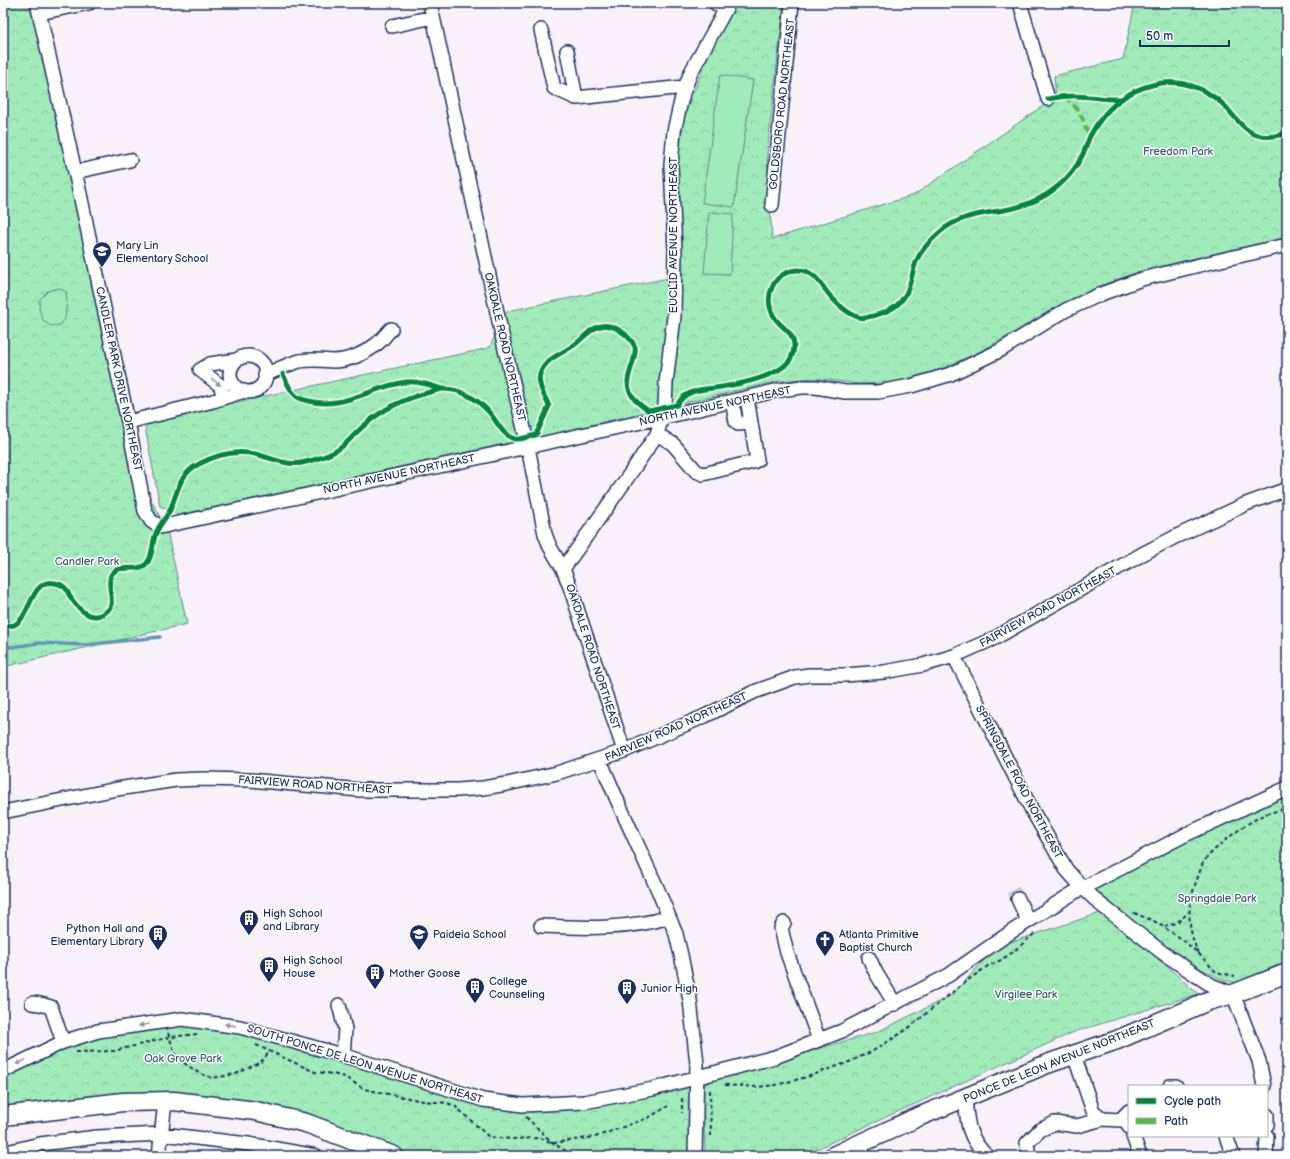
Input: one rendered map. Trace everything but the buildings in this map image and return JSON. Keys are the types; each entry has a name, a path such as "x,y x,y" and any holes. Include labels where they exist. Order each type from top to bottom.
{"highway":[{"name":"PONCE DE LEON AVENUE NORTHEAST","path":"833,1156 862,1150 918,1118 1047,1064 1117,1040 1208,1001 1232,994 1287,973"},
{"path":"3,1116 123,1102 174,1100 256,1111 306,1123 369,1152 394,1156"}],"street":[{"path":"38,8 89,3"},
{"name":"OAKDALE ROAD NORTHEAST","path":"430,3 545,534 550,547 563,569 570,587 624,751"},
{"name":"GOLDSBORO ROAD NORTHEAST","path":"772,205 792,3"},
{"path":"1020,3 1048,99"},
{"name":"EUCLID AVENUE NORTHEAST","path":"563,569 608,507 657,434 662,417 674,317 675,250 671,165 674,131 685,87 723,5"},
{"name":"CANDLER PARK DRIVE NORTHEAST","path":"38,8 80,194 128,422 145,511 150,521"},
{"path":"392,26 434,17"},
{"path":"541,30 554,88 576,98 685,87"},
{"path":"567,51 576,98"},
{"path":"75,172 130,160"},
{"name":"NORTH AVENUE NORTHEAST","path":"150,521 156,526 162,526 779,390 816,387 845,392 878,392 911,386 958,371 999,351 1066,310 1115,289 1142,279 1287,245"},
{"path":"265,375 300,361 318,359 334,361 345,360 360,355 379,342 391,329"},
{"path":"128,422 223,398 244,392 251,392 263,384 266,371 263,364 252,356 245,356 237,360 210,364 200,370 221,386 223,398"},
{"path":"237,360 230,370 230,377 232,384 237,389 244,392"},
{"path":"657,434 673,444 696,471 703,474 753,462 756,460 747,398"},
{"path":"732,401 736,422 738,424 750,422"},
{"name":"FAIRVIEW ROAD NORTHEAST","path":"3,812 117,789 176,780 236,780 360,790 471,789 532,779 557,773 624,751 705,716 754,692 789,679 809,675 884,672 924,665 954,656 995,638 1177,536 1246,504 1287,489"},
{"name":"SPRINGDALE ROAD NORTHEAST","path":"954,656 1051,844 1066,869 1083,888 1126,925 1163,953 1211,985 1232,994"},
{"path":"600,760 676,934 686,974 696,1046 695,1156"},
{"name":"SOUTH PONCE DE LEON AVENUE NORTHEAST","path":"3,1071 63,1042 98,1032 182,1019 240,1027 276,1036 483,1100 523,1105 584,1102 653,1089 696,1079 775,1057 842,1031 949,975 1032,927 1083,888 1187,834 1287,788"},
{"path":"1018,899 1032,927"},
{"path":"541,926 584,928 630,925 648,923 669,917"},
{"path":"784,923 781,928 787,953 819,1040"},
{"path":"869,958 876,973 896,1004"},
{"path":"1232,994 1259,1061 1264,1085"},
{"path":"32,1003 51,1007 63,1042"},
{"path":"339,1006 345,1029 343,1056"},
{"path":"1074,1055 1093,1111 1103,1119"},
{"path":"965,1098 967,1123 972,1137 978,1148 987,1156"},
{"path":"159,1156 165,1101"},
{"path":"1030,1156 1027,1144 1040,1130 1055,1124 1077,1126 1103,1119 1120,1120 1128,1118"},
{"path":"3,1152 40,1144 97,1137 162,1134 248,1144 316,1156"},
{"path":"1133,1137 1140,1156"},
{"path":"1226,1137 1233,1156"},
{"path":"1266,1156 1267,1137"}],"path":[{"path":"283,374 289,387 296,396 306,401 318,404 340,402 390,385 408,382 423,383 452,390"},
{"path":"430,392 444,389"},
{"path":"1199,954 1193,938 1189,911 1194,887 1204,862 1230,837 1251,822 1266,814 1287,808"},
{"path":"1163,926 1176,923 1183,919 1189,911"},
{"path":"1133,913 1154,921 1182,939 1216,972 1234,976"},
{"path":"725,1085 758,1087 776,1085 807,1077 849,1062 873,1051 906,1030 965,982 988,966 1013,952 1032,927"},
{"path":"161,1022 170,1037 176,1057 197,1072 212,1078 236,1074 261,1062 270,1052 276,1036"},
{"path":"75,1052 114,1051 170,1037 198,1034"},
{"path":"250,1043 315,1072 345,1077 364,1089 423,1101 447,1103 455,1106 489,1136 511,1139 540,1138 553,1142 595,1137 648,1118 668,1106"},
{"path":"710,1090 711,1137"},
{"path":"515,1104 518,1109 553,1142 574,1156"}],"green space":[{"name":"Candler Park","path":"3,3 43,3 149,496 167,530 187,624 3,667"},
{"name":"Freedom Park","path":"737,3 784,3 767,154 772,239 914,195 1056,97 1054,76 1123,59 1135,3 1287,3 1287,237 1141,271 1105,284 1065,302 979,352 941,369 907,379 884,383 859,384 814,378 780,381 532,439 178,515 160,506 144,422 489,348 507,311 683,275 675,152 686,111 711,48"},
{"path":"720,75 753,80 734,207 702,203"},
{"path":"709,212 733,214 730,274 704,273"},
{"path":"59,288 66,292 67,301 65,319 60,325 50,326 43,320 39,309 40,299 48,291"},
{"name":"Springdale Park","path":"1287,790 1287,961 1237,983 1223,980 1182,959 1142,929 1100,894 1094,887"},
{"name":"Virgilee Park","path":"1103,912 1198,994 1074,1032 803,1156 705,1156 703,1090 705,1084 710,1079 877,1032 952,995 996,947"},
{"name":"Oak Grove Park","path":"203,1021 483,1100 585,1103 694,1082 691,1156 415,1156 368,1139 241,1103 3,1113 3,1071 79,1035"}],"waterway":[{"path":"3,646 12,647 39,643 84,645 160,637"}],"tunnel":[{"path":"1013,890 1018,899"}],"marked path":[{"path":"1064,97 1078,110 1089,138"}],"cycle path":[{"path":"3,626 14,625 19,621 36,591 46,583 55,583 63,586 75,604 87,614 98,616 108,610 111,606 111,575 118,569 139,568 147,563 156,533 168,514 182,480 192,469 212,458 233,453 248,453 295,464 314,460 339,449 363,426 388,408 413,397 442,389 450,389 462,393 479,402 491,414 503,431 510,437 520,439 536,435 549,406 542,390 539,378 542,369 550,360 574,345 597,327 608,326 614,328 626,335 633,343 635,353 628,378 629,390 631,395 649,411 677,405 684,396 696,391 734,385 768,375 786,365 791,358 793,351 794,342 792,337 775,318 769,302 772,286 783,275 790,271 799,270 809,273 818,280 838,304 855,316 865,318 888,311 899,304 903,299 909,287 914,268 920,254 940,232 957,221 976,215 1020,206 1037,200 1052,191 1074,169 1082,156 1095,127 1108,110 1123,97 1142,88 1162,83 1191,86 1200,89 1217,99 1242,126 1253,134 1278,136 1287,133"},
{"path":"1048,99 1074,96 1122,99"},
{"path":"283,374 289,388 296,396 305,400 322,403 346,400 394,384 406,382 420,383 442,389"}],"place":[{"name":"Mary Lin Elementary School","path":"102,268"},
{"name":"High School and Library","path":"249,936"},
{"name":"Python Hall and Elementary Library","path":"158,951"},
{"name":"Paideia School","path":"419,951"},
{"name":"Atlanta Primitive Baptist Church","path":"825,957"},
{"name":"High School House","path":"269,983"},
{"name":"Mother Goose","path":"375,990"},
{"name":"College Counseling","path":"475,1004"},
{"name":"Junior High","path":"627,1005"}]}
